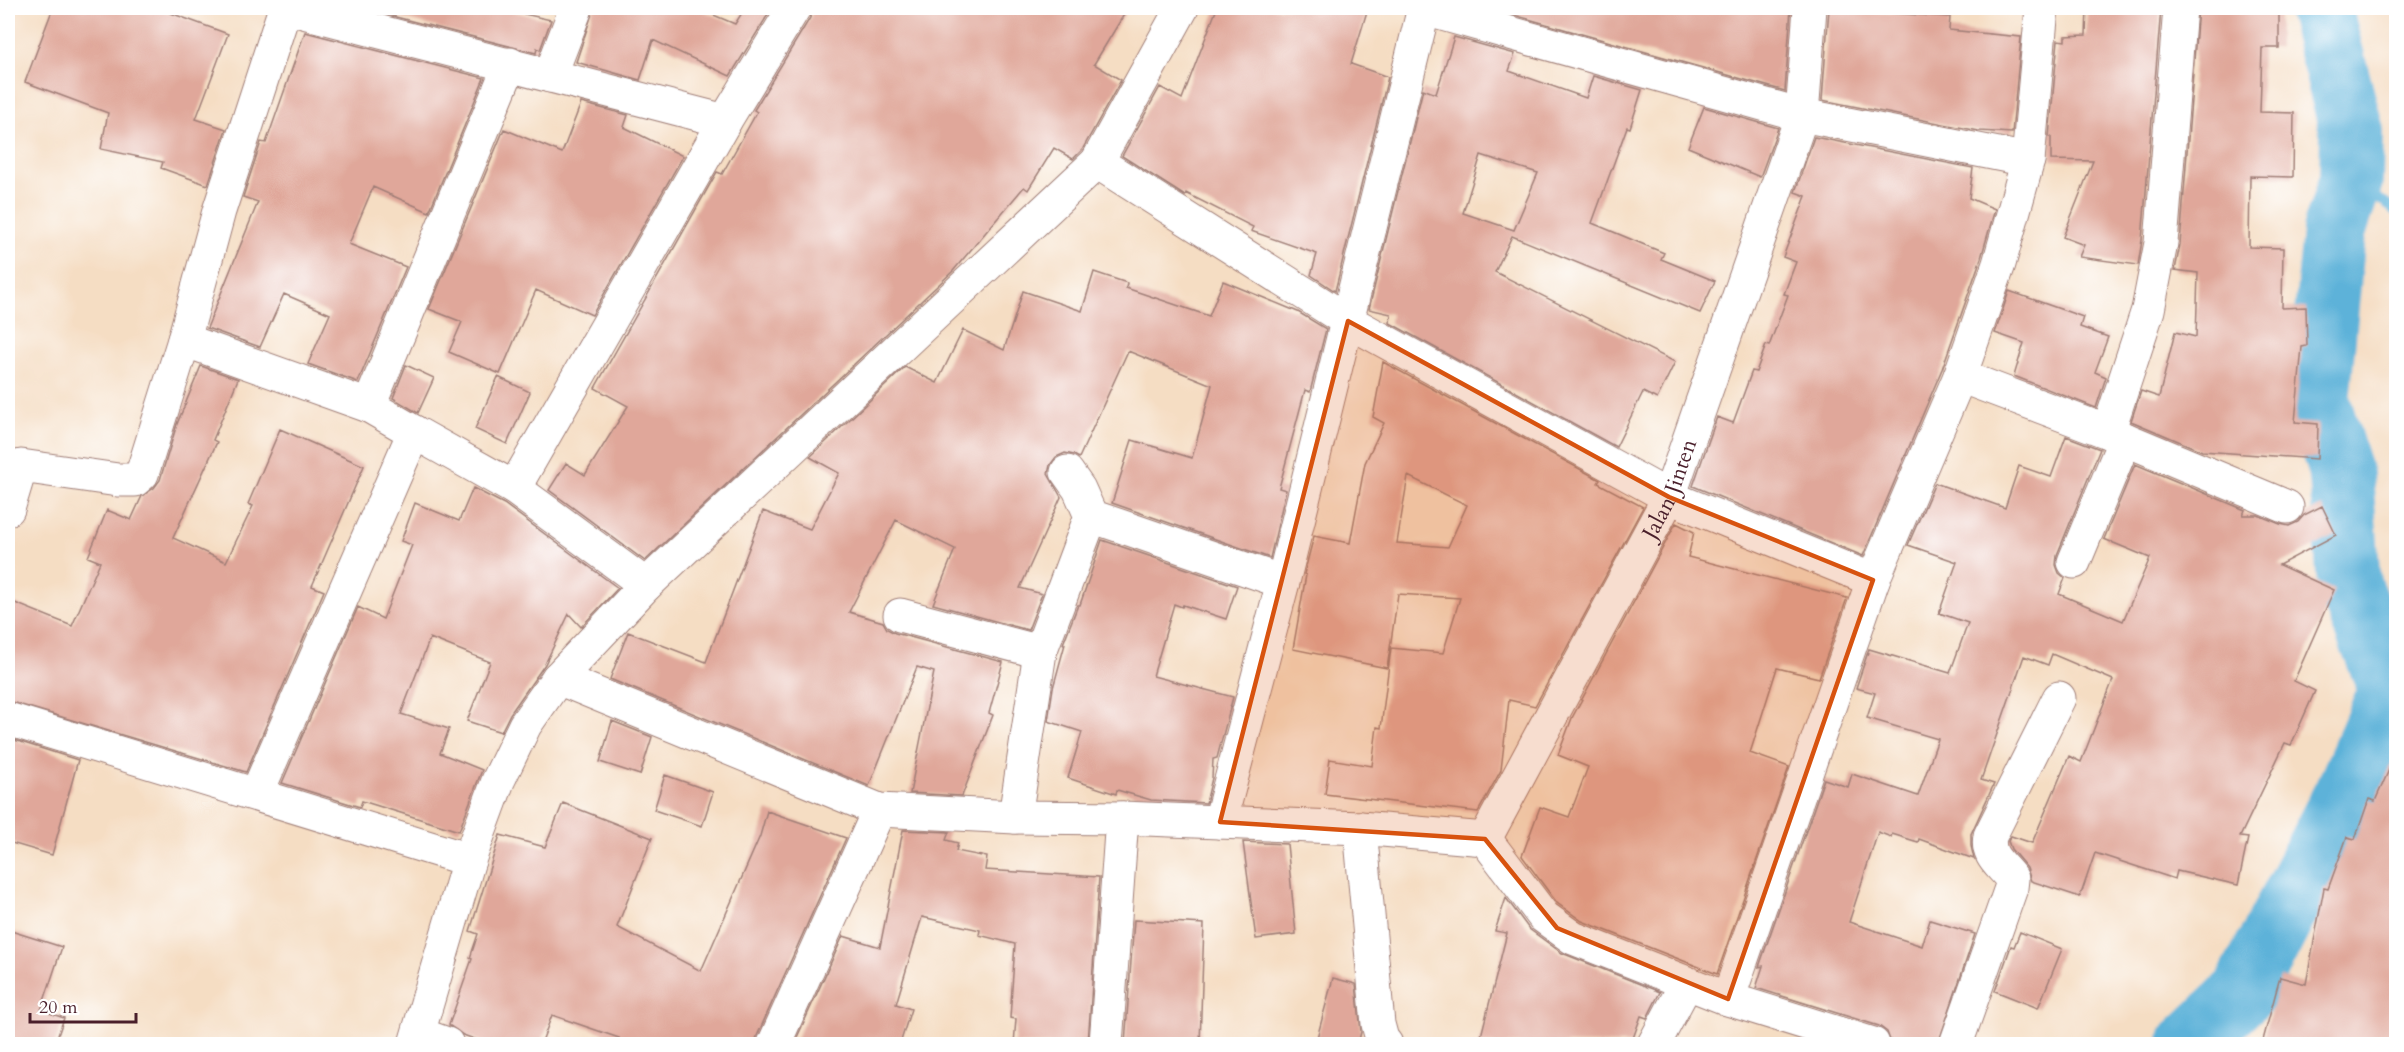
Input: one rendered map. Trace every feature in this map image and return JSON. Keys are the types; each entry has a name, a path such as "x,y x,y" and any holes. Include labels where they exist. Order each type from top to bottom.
{"street":[{"path":"8,509 14,464 118,480 135,480 142,474 184,340 219,212 286,8 725,121"},
{"path":"550,76 576,8"},
{"path":"514,488 725,121 794,8"},
{"path":"1220,822 1348,321 1422,8 1802,115 2028,160"},
{"name":"Jalan Jinten","path":"1485,839 1669,497 1802,115 1810,8"},
{"path":"1728,999 1873,580 1960,376 1999,264 2028,160 2042,8"},
{"path":"2074,562 2116,435 2148,310 2161,243 2180,8"},
{"path":"427,1041 469,860 498,781 525,725 558,678 646,585 1097,162 1174,10"},
{"path":"369,406 510,64"},
{"path":"1097,162 1348,321 1669,497 1873,580"},
{"path":"184,340 369,406 514,488 646,585"},
{"path":"1960,376 2116,435 2287,507"},
{"path":"257,793 414,432"},
{"path":"1015,817 1040,652 1090,516 1079,489 1067,472"},
{"path":"1090,516 1283,582"},
{"path":"900,615 1040,652"},
{"path":"558,678 879,810 1015,817 1122,818 1360,828 1485,839 1544,917 1573,938 1728,999 1873,1044"},
{"path":"1956,1044 2011,888 2012,879 1991,854 1988,846 1990,836 2059,698"},
{"path":"8,719 257,793 469,860"},
{"path":"774,1044 879,810"},
{"path":"1106,1044 1122,818"},
{"path":"1360,828 1378,1024 1382,1039 1386,1044"},
{"path":"1654,1044 1686,984"}],"highlighted area":[{"path":"1348,321 1669,497 1873,580 1728,999 1557,928 1485,839 1220,822"}],"building":[{"path":"53,8 157,8 228,34 196,119 226,129 208,185 161,168 163,162 101,149 108,113 25,82"},
{"path":"361,8 498,8 551,20 540,50 537,48 536,53"},
{"path":"594,8 697,8 735,24 745,8 772,8 730,76 653,40 640,80 576,62"},
{"path":"813,8 1128,8 1094,64 1121,80 1082,150 1073,159 1054,148 1028,190 1024,187 953,271 645,561 549,490 566,463 585,475 628,406 595,388 717,172 722,174 757,112 754,110 810,18"},
{"path":"1217,8 1368,8 1351,64 1388,77 1335,291 1311,275 1317,254 1251,231 1253,227 1186,193 1185,196 1122,156 1160,87 1182,99"},
{"path":"1489,8 1791,8 1785,91"},
{"path":"2087,8 2161,8 2138,265 2079,257 2084,245 2063,237 2093,161 2051,160 2051,137 2049,137 2058,40 2065,41 2065,36 2086,35"},
{"path":"2198,8 2279,8 2279,48 2262,48 2260,112 2294,113 2293,177 2250,176 2249,247 2283,248 2282,308 2306,307 2307,346 2302,347 2295,422 2318,424 2317,459 2202,451 2131,421 2141,391 2159,397 2175,332 2196,337 2198,273 2175,270 2180,245"},
{"path":"1829,9 1950,17 1949,30 2021,37 2012,133 1979,131 1822,100"},
{"path":"305,32 484,78 429,212 373,187 349,244 406,267 358,382 308,364 330,314 284,294 260,347 207,328 258,202 243,197 261,142 266,143"},
{"path":"1454,37 1515,54 1509,71 1586,98 1593,76 1642,90 1630,128 1627,127 1592,223 1664,253 1661,259 1715,281 1700,313 1512,236 1495,272 1675,362 1657,399 1643,392 1616,447 1390,323 1391,314 1369,309 1423,89 1436,94","holes":["1481,155 1538,173 1514,230 1463,213"]},
{"path":"581,103 628,115 624,127 683,156 592,315 536,290 500,374 449,352 462,322 429,309 504,129 562,153"},
{"path":"1704,107 1778,128 1760,177 1688,147"},
{"path":"1814,137 1973,168 1969,198 1995,209 1981,258 1942,369 1863,556 1693,486 1717,417 1733,423 1752,371 1756,372 1766,345 1769,346 1788,295 1784,294 1796,262 1783,257 1806,196 1795,192"},
{"path":"1094,272 1127,283 1126,288 1209,316 1223,281 1298,312 1326,329 1310,392 1305,390 1279,488 1286,490 1270,558 1112,503 1132,440 1192,458 1212,385 1128,351 1079,458 1065,453 1056,457 1050,465 1048,474 1061,497 1020,588 1042,594 1028,630 933,604 955,549 896,520 849,612 883,622 887,629 895,633 1003,662 989,713 993,715 962,796 910,793 934,672 917,667 869,786 610,679 628,632 706,662 763,511 810,529 839,473 810,457 905,367 937,383 963,330 1004,350 1023,291 1082,311"},
{"path":"2009,291 2083,317 2080,327 2108,337 2095,372 2106,377 2096,408 2014,376 2024,343 1995,333"},
{"path":"1383,362 1600,480 1598,483 1643,507 1535,706 1509,700 1501,770 1478,812 1325,794 1330,759 1372,766 1377,727 1381,728 1391,648 1443,653 1460,598 1398,594 1387,668 1293,649 1306,575 1304,574 1314,536 1350,543 1365,463 1384,423 1373,417","holes":["1408,476 1467,505 1448,547 1397,543"]},
{"path":"406,365 434,378 418,413 393,398"},
{"path":"201,366 238,379 213,440 217,442 173,538 226,562 253,506 248,504 280,429 364,466 312,586 324,591 246,772 8,701 8,600 72,626 100,562 88,557 107,510 131,520 142,496 154,488 160,480 177,424"},
{"path":"498,377 530,392 507,444 475,429"},
{"path":"2066,436 2100,449 2057,555 2056,565 2059,573 2065,578 2059,594 2123,621 2150,558 2104,539 2135,464 2245,510 2243,515 2258,515 2280,524 2289,526 2322,506 2336,535 2279,565 2334,590 2294,681 2315,691 2291,745 2285,743 2240,837 2248,838 2238,885 2177,871 2175,879 2095,853 2080,897 2031,881 2027,868 2011,849 2008,841 2011,836 2032,843 2069,756 2081,762 2113,680 2052,654 2048,665 2024,656 1981,780 1994,784 1971,834 1974,859 1919,839 1918,842 1878,832 1849,922 1922,946 1930,920 1975,934 1938,1044 1891,1043 1887,1032 1879,1026 1756,988 1763,966 1759,967 1824,779 1848,787 1852,774 1918,796 1938,739 1867,718 1875,693 1856,688 1869,649 1950,673 1968,623 1939,613 1957,562 1908,545 1935,483 2005,508 2019,466 2051,477"},
{"path":"473,488 504,504 618,588 581,627 569,614 545,664 510,714 501,732 467,721 490,662 430,638 401,714 449,729 440,753 482,770 459,831 362,801 360,807 282,783 358,607 383,619 412,545 401,541 415,503 459,521"},
{"path":"1676,523 1694,532 1688,557 1847,598 1819,678 1777,668 1750,753 1789,767 1717,974 1582,921 1557,903 1522,856 1540,807 1569,817 1588,767 1558,755 1572,718"},
{"path":"1102,540 1237,586 1226,619 1174,604 1153,676 1233,697 1217,758 1213,759 1212,778 1206,803 1151,800 1117,790 1116,794 1068,778 1082,732 1048,721 1053,688 1065,644 1063,644 1078,605 1080,605"},
{"path":"612,721 652,737 640,775 600,762"},
{"path":"8,738 78,760 52,855 8,842"},
{"path":"2397,752 2397,1044 2262,1044 2280,977 2306,984 2324,888 2328,889 2347,837 2355,839 2369,799 2375,801"},
{"path":"665,775 713,792 702,826 654,810"},
{"path":"563,803 652,838 617,927 701,971 760,836 767,811 846,838 755,1044 616,1044 619,1038 552,1015 541,1044 489,1044 463,1035 449,1025 472,959 470,958 478,934 470,931 500,835 545,847"},
{"path":"903,830 949,832 946,840 958,843 956,851 987,857 985,870 1099,877 1088,1044 1014,1044 1016,1019 1010,1018 1015,944 979,935 980,930 922,917 896,1004 911,1009 900,1044 794,1044 843,936 880,947"},
{"path":"1243,842 1287,844 1296,934 1256,939"},
{"path":"1506,898 1529,929 1562,953 1660,992 1647,1018 1641,1016 1631,1044 1479,1044 1507,933 1495,931"},
{"path":"1134,920 1204,924 1200,1044 1125,1044"},
{"path":"8,930 62,947 41,1010 64,1018 55,1044 8,1044"},
{"path":"2020,932 2062,949 2038,1008 1995,991 2011,946 2014,947"},
{"path":"1333,978 1356,984 1361,1032 1358,1044 1339,1044 1317,1038"}],"waterway":[{"path":"2190,1044 2244,992 2351,783 2391,690 2349,585 2341,475 2318,400 2334,232 2351,180 2352,132 2320,8"},
{"path":"2351,180 2396,211"}]}
